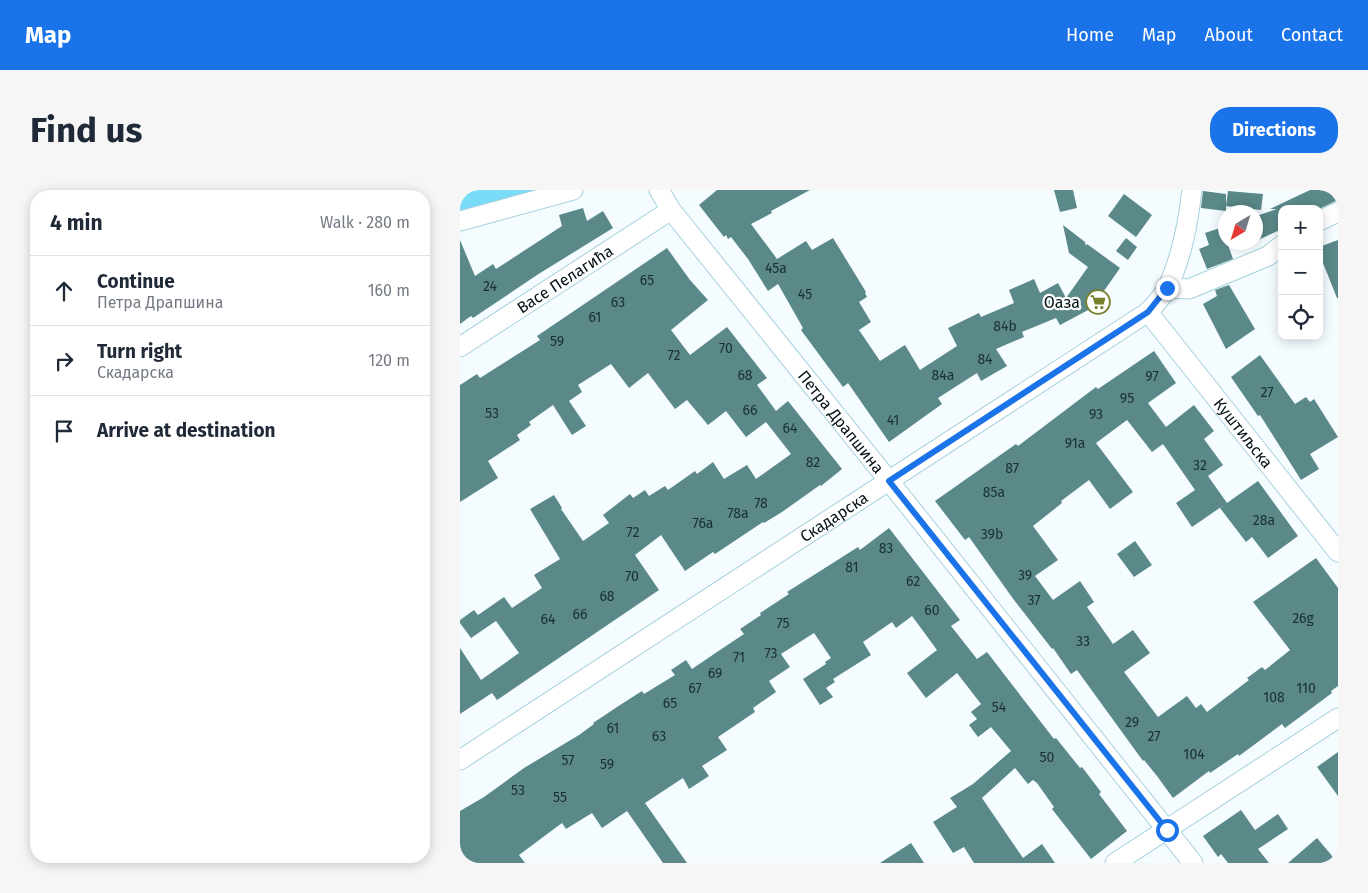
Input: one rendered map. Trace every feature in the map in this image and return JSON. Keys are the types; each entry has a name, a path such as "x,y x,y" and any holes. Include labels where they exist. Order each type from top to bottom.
{"street":[{"path":"460,221 573,190"},
{"name":"Петра Драпшина","path":"659,190 671,210 1193,863"},
{"name":"Скадарска","path":"460,760 1148,312 1167,288 1181,248 1192,190"},
{"name":"Васе Пелагића","path":"460,347 671,210"},
{"path":"1323,219 1338,212"},
{"path":"1167,288 1189,289 1268,256 1278,248"},
{"name":"Куштиљска","path":"1148,312 1338,552"},
{"path":"1115,863 1338,718"}],"shaded area":[{"path":"460,190 565,190 460,217"}],"building":[{"path":"717,190 810,190 751,224 777,259 806,241 812,250 833,238 866,292 867,297 859,302 871,322 859,330 880,361 905,345 920,370 957,346 948,328 979,313 981,317 1014,303 1009,290 1034,279 1040,293 1058,283 1066,298 1088,267 1069,253 1063,225 1085,242 1086,246 1087,244 1120,268 1092,308 1060,325 1056,318 1022,332 1024,337 996,349 1007,366 981,381 977,373 938,398 942,404 889,442 848,383 843,387 801,330 803,328 778,284 768,291 748,259 731,237 728,239 726,235 724,237 699,205"},
{"path":"1054,190 1073,190 1077,208 1060,212"},
{"path":"1310,190 1338,190 1338,200 1323,207 1323,205 1278,205"},
{"path":"1203,191 1226,194 1226,205 1218,205 1218,210 1201,208"},
{"path":"1228,191 1263,194 1262,205 1226,205"},
{"path":"1124,194 1152,215 1136,237 1108,216"},
{"path":"1278,205 1278,231 1263,238 1263,214 1277,209 1270,209"},
{"path":"583,208 587,221 603,211 613,228 537,275 473,318 471,316 460,324 460,240 475,276 493,264 496,269 562,226 559,215"},
{"path":"1218,229 1218,250 1230,250 1233,259 1207,269 1199,249 1209,245 1205,233"},
{"path":"1126,238 1137,247 1128,260 1116,251"},
{"path":"1338,240 1338,298 1323,263 1323,246"},
{"path":"667,248 690,280 708,300 671,330 690,355 727,327 767,378 757,385 776,411 788,401 842,469 821,486 782,512 763,522 715,554 713,552 685,571 661,535 635,555 659,590 497,700 492,693 460,714 460,648 481,680 519,653 496,621 471,638 460,623 460,620 474,610 478,615 504,597 512,608 542,588 534,575 560,559 530,509 554,495 561,509 583,541 609,523 603,515 630,494 633,498 645,490 649,496 665,486 668,490 695,471 697,474 713,462 724,479 747,465 756,479 791,454 766,422 746,437 726,411 708,425 687,400 675,409 648,373 629,388 611,364 578,385 582,392 569,401 586,426 572,435 553,405 529,422 531,425 517,435 520,440 488,461 498,478 460,502 460,385 477,374 480,378 540,340 537,336"},
{"path":"1229,285 1255,329 1226,349 1203,304 1217,296 1215,290"},
{"path":"1154,351 1176,383 1148,403 1166,427 1194,405 1214,431 1204,439 1223,465 1208,476 1227,503 1258,481 1298,536 1268,558 1252,537 1246,542 1220,508 1224,505 1192,527 1176,503 1195,490 1163,444 1152,452 1127,420 1096,443 1133,492 1110,509 1089,480 1061,501 1062,503 1033,526 1058,560 1035,576 1053,600 1080,581 1094,602 1087,607 1113,644 1133,630 1150,653 1124,672 1158,717 1187,696 1196,708 1201,704 1207,712 1249,680 1247,678 1262,667 1265,670 1290,650 1253,602 1316,558 1338,588 1338,686 1331,691 1332,693 1285,728 1282,724 1239,756 1238,754 1210,773 1209,771 1173,798 1143,761 1077,670 1071,674 1053,648 1014,600 969,537 965,540 935,501 1016,444 1018,446 1096,387 1098,389"},
{"path":"1260,355 1295,404 1306,397 1310,402 1314,399 1338,437 1310,454 1319,469 1301,480 1260,415 1258,416 1231,377"},
{"path":"889,528 960,620 951,626 977,659 987,652 1054,739 1056,738 1080,768 1082,767 1101,792 1099,794 1127,831 1091,859 1052,809 1054,807 1037,783 1033,780 1028,784 1015,768 982,798 1023,858 1042,844 1055,863 974,863 964,847 953,853 933,822 957,807 950,798 973,784 1011,751 991,727 978,737 969,725 977,719 971,712 981,704 957,673 926,698 907,673 937,650 912,616 896,628 892,622 863,642 871,655 833,679 835,682 826,688 833,697 820,705 803,679 826,664 825,662 831,658 814,633 781,654 790,667 769,681 776,692 753,708 755,712 718,737 727,750 702,766 709,776 689,789 683,778 645,803 687,863 663,863 627,811 602,828 592,813 566,829 562,823 519,855 525,863 469,863 460,851 460,811 484,797 524,768 579,735 593,723 642,691 644,694 675,675 671,670 686,660 692,669 744,634 740,629 789,594 787,592 858,547 860,550"},
{"path":"1135,541 1152,565 1134,577 1117,554"},
{"path":"1338,752 1338,796 1317,767"},
{"path":"1241,810 1255,830 1278,814 1288,829 1258,849 1269,863 1228,863 1221,854 1218,857 1203,836"},
{"path":"1317,838 1338,863 1288,863"},
{"path":"911,843 924,863 880,863"}],"place":[{"name":"Оаза","path":"1098,302"}],"route":[{"path":"1167,288 1148,312 889,481 1167,830"}]}
